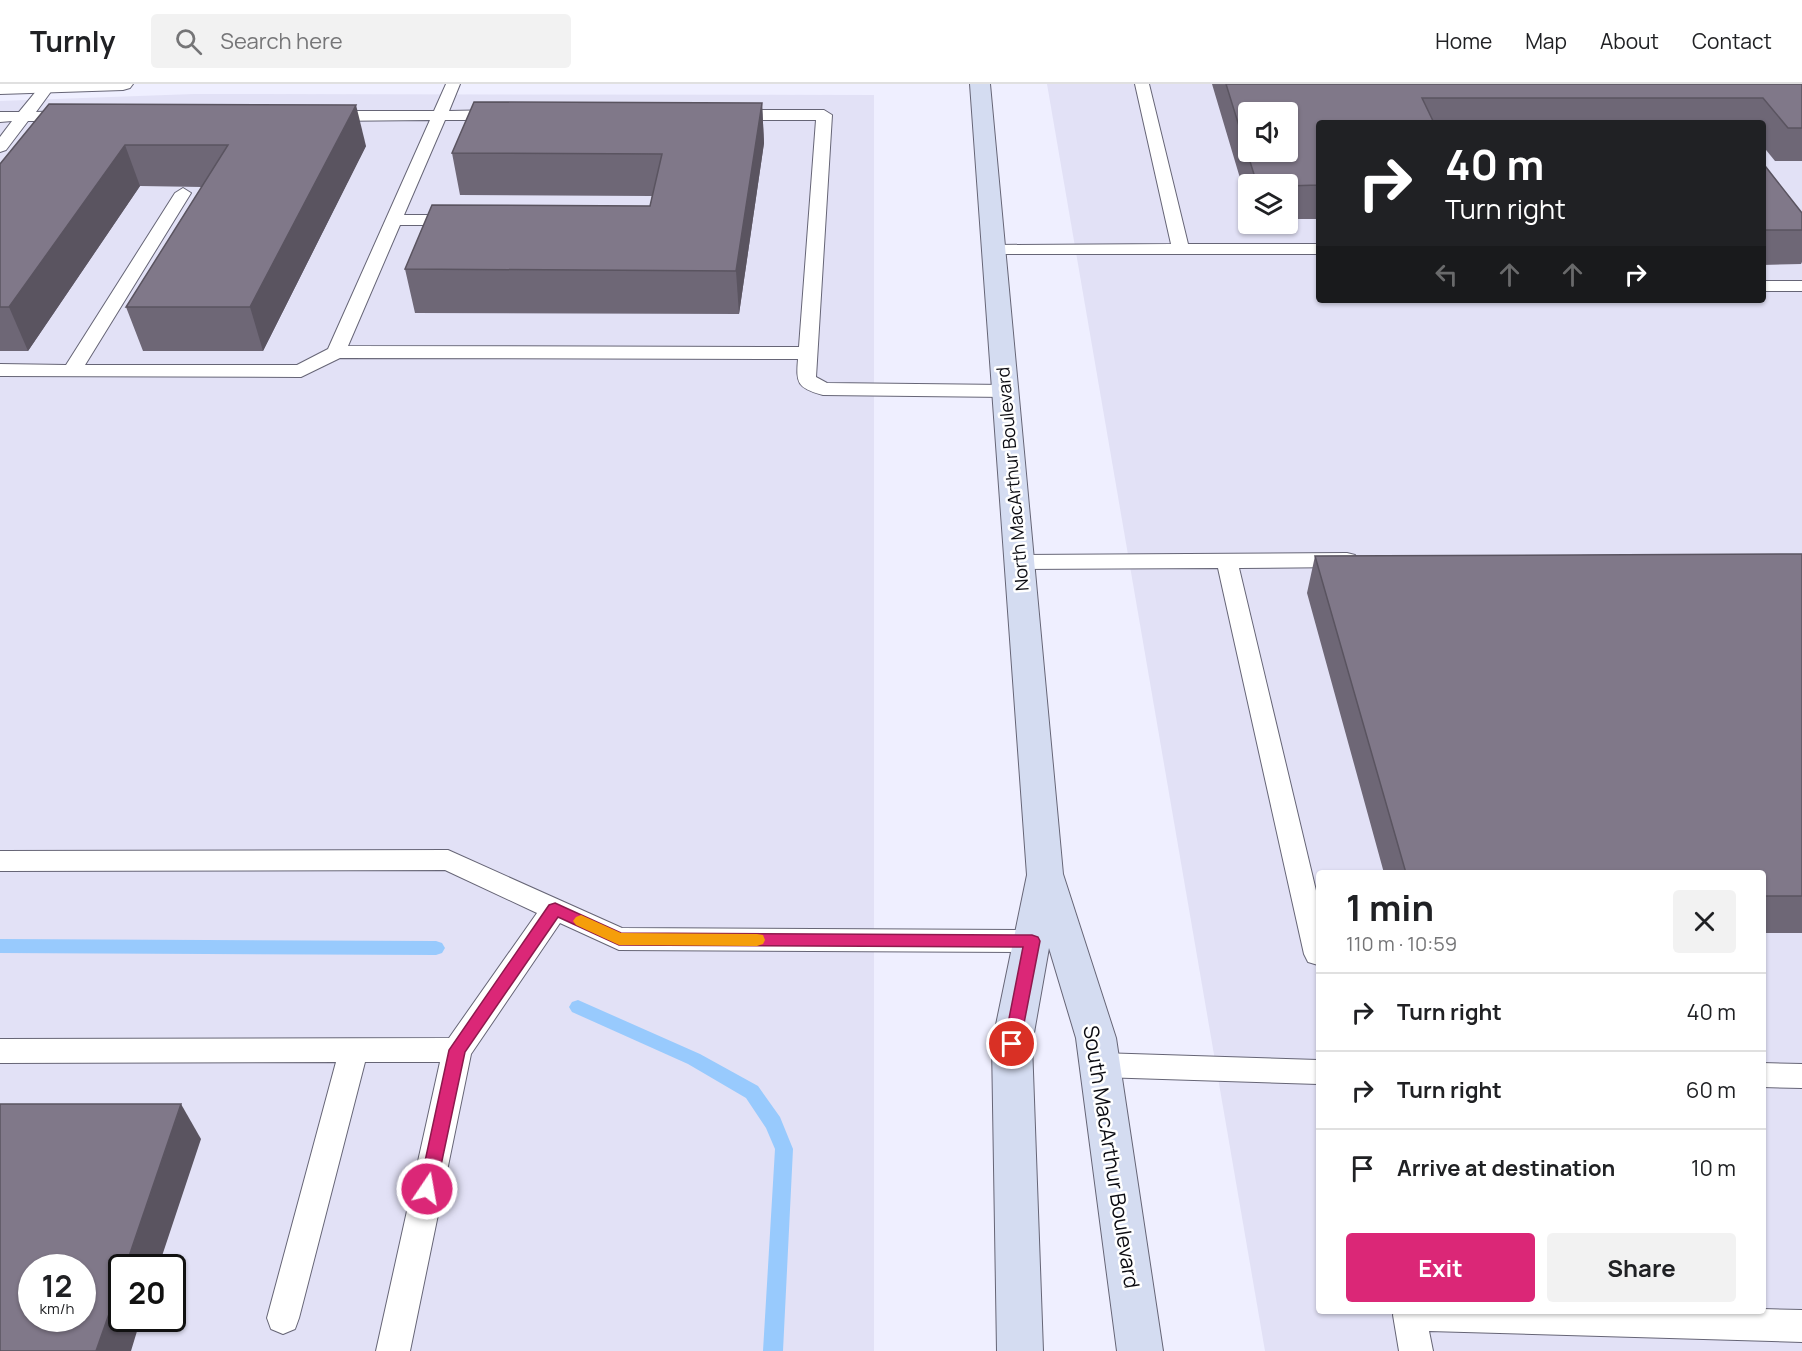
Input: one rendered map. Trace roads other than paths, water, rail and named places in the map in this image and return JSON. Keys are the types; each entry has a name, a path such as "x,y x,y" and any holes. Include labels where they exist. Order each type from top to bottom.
{"main road":[{"name":"North MacArthur Boulevard","path":"980,84 1045,874"},
{"path":"1020,1351 1012,1044 1045,874"},
{"name":"South MacArthur Boulevard","path":"1045,874 1096,1038 1140,1351"}],"street":[{"path":"0,88 123,84"}],"lane":[{"path":"336,352 453,84"},
{"path":"1142,84 1181,249"},
{"path":"0,147 48,86"},
{"path":"309,116 521,115"},
{"path":"719,115 824,115 806,380 823,389 1006,391"},
{"path":"0,117 83,116"},
{"path":"72,370 183,194"},
{"path":"393,220 476,220"},
{"path":"994,250 1316,249"},
{"path":"1766,286 1802,286"},
{"path":"0,370 301,371 336,352 807,353"},
{"path":"1020,562 1371,560"},
{"path":"1227,561 1316,945"},
{"path":"0,861 448,860 619,939 1032,941"},
{"path":"393,1351 457,1050 555,909"},
{"path":"283,1318 354,1050"},
{"path":"0,1051 457,1050"},
{"path":"1100,1065 1316,1072"},
{"path":"1766,1075 1802,1076"},
{"path":"1416,1351 1409,1315 1802,1326"}],"waterway":[{"path":"0,946 436,948"},
{"path":"578,1007 694,1059 752,1092 773,1123 784,1149 773,1351"}]}
